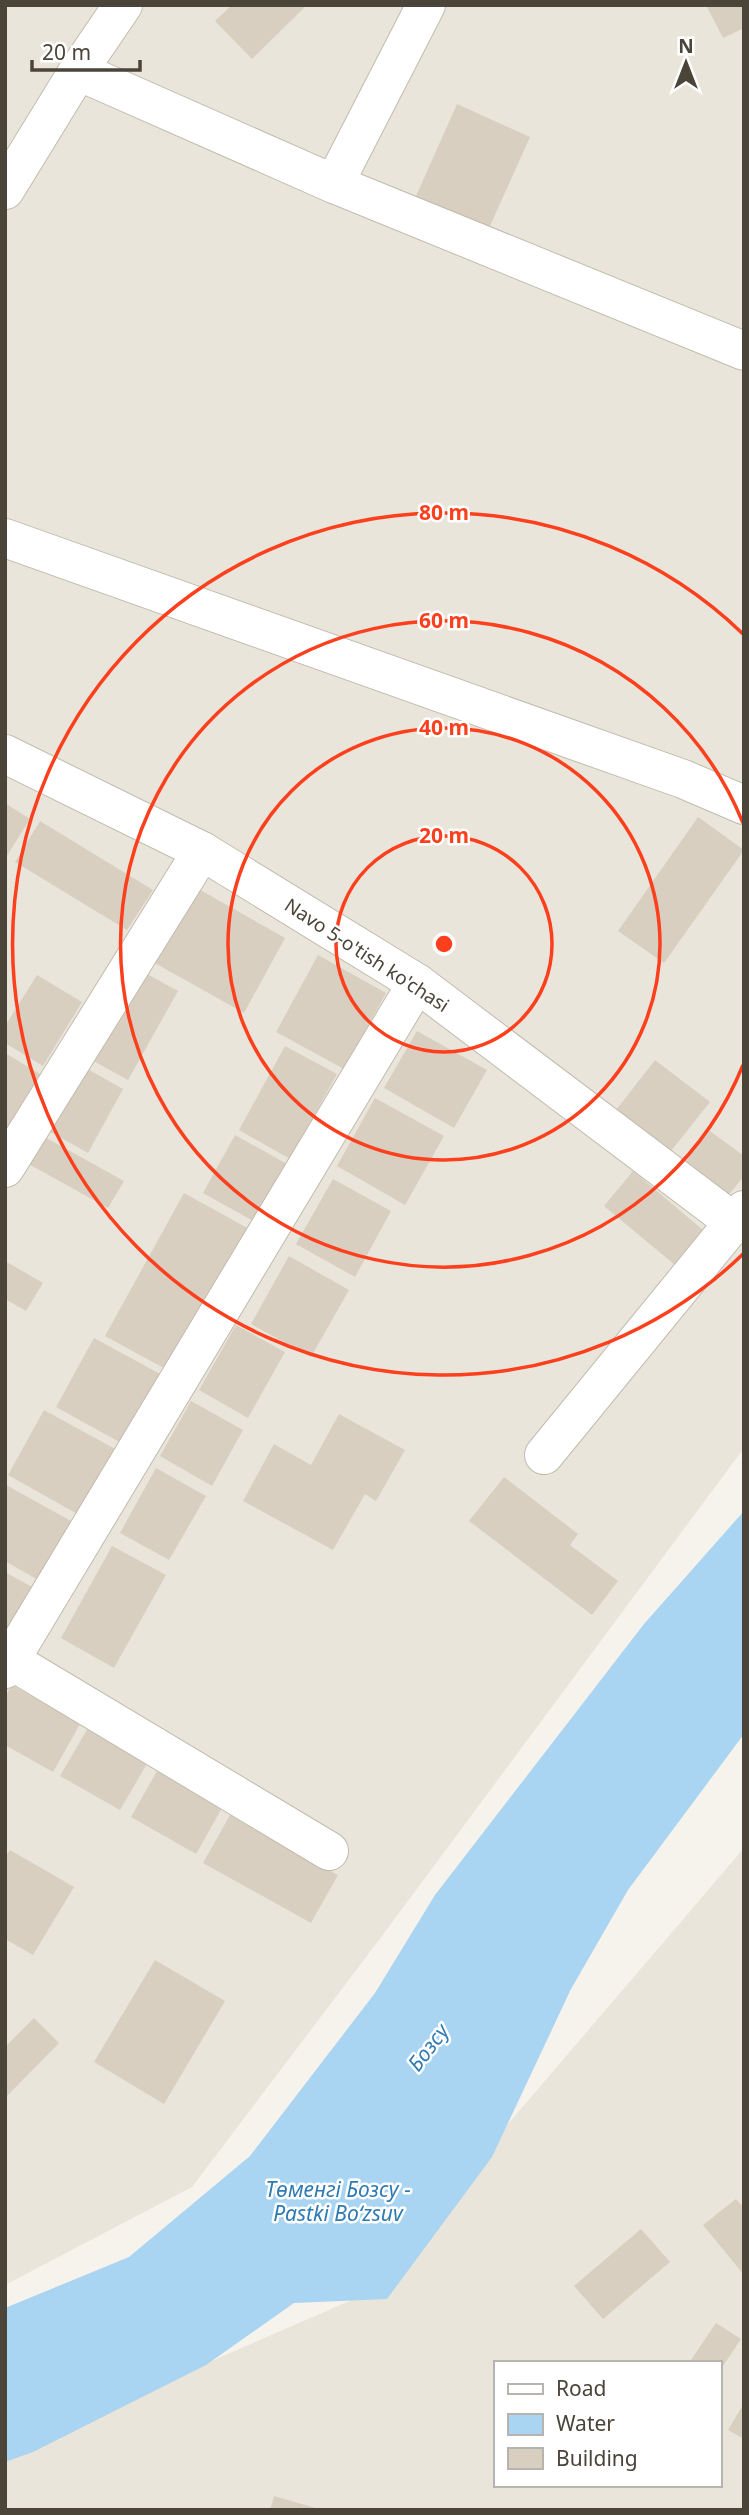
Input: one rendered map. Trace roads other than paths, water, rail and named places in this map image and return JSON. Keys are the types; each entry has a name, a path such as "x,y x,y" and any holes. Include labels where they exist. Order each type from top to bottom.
{"street":[{"path":"5,190 78,71 123,5"},
{"path":"334,184 426,5"},
{"path":"78,71 334,184 744,351"},
{"path":"5,538 670,774 744,805"},
{"name":"Navo 5-o'tish ko'chasi","path":"5,754 202,852 417,983 739,1217"},
{"path":"5,1168 202,852"},
{"path":"329,1852 8,1665 417,983"},
{"path":"544,1455 739,1217"}],"water":[{"name":"Төменгі Бозсу - Pastki Boʻzsuv","path":"744,1511 744,1734 628,1890 571,1989 492,2157 387,2299 294,2303 206,2365 33,2452 5,2462 5,2308 129,2257 250,2156 375,1993 435,1895 644,1624"}],"water label":[{"name":"Бозсу","path":"428,2047"}]}
